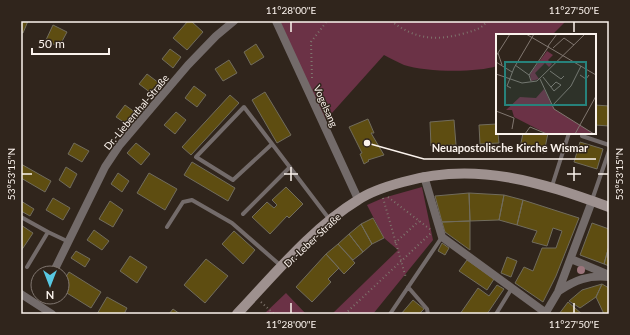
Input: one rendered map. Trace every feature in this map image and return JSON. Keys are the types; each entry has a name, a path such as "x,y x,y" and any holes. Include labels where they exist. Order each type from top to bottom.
{"main road":[{"name":"Dr.-Leber-Straße","path":"237,314 330,220 358,199 380,189 424,176 446,173 496,174 552,186 609,207"}],"street":[{"name":"Dr.-Liebenthal-Straße","path":"58,265 105,167 119,146 188,65 216,36 234,21"},
{"name":"Vogelsang","path":"276,21 358,199"},
{"path":"424,176 442,237 546,313 558,292 592,201"},
{"path":"571,259 609,276"},
{"path":"558,292 580,278 609,276"},
{"path":"43,305 52,314"}],"lane":[{"path":"272,144 233,180 196,157 244,108 290,167 330,220"},
{"path":"552,186 569,134"},
{"path":"582,136 609,145"},
{"path":"592,201 609,151"},
{"path":"243,214 290,167"},
{"path":"167,227 183,202 192,200 232,223 282,267"},
{"path":"21,217 70,243"},
{"path":"27,267 48,232"},
{"path":"390,314 442,237"},
{"path":"408,286 427,309 428,314"},
{"path":"496,314 513,288"}],"path":[{"path":"312,80 311,42 328,21"},
{"path":"391,21 411,34 432,39 474,31 483,26 487,21"},
{"path":"380,189 419,221 442,237"},
{"path":"380,189 408,286"},
{"path":"395,243 419,221"},
{"path":"346,314 433,231"},
{"path":"255,295 274,314"}],"shaded area":[{"path":"276,21 566,21 553,34 496,34 496,66 488,68 464,71 424,69 404,65 384,55 323,123"},
{"path":"422,187 433,240 373,314 332,314 398,250 384,238 367,205 383,198"},
{"path":"286,293 306,314 264,314"}],"building":[{"path":"21,21 28,21 23,33 21,32"},
{"path":"188,21 191,21 203,32 187,50 173,38"},
{"path":"53,25 67,32 59,47 46,40"},
{"path":"256,44 264,57 251,65 244,52"},
{"path":"170,49 181,57 173,68 162,59"},
{"path":"229,60 237,73 223,81 215,69"},
{"path":"147,74 159,83 151,93 139,84"},
{"path":"194,86 206,95 197,107 185,98"},
{"path":"265,92 291,135 277,143 252,100"},
{"path":"230,95 239,103 191,155 182,147"},
{"path":"125,105 136,113 128,125 116,117"},
{"path":"596,105 609,106 609,126 596,125"},
{"path":"176,112 186,120 175,134 164,125"},
{"path":"368,119 374,133 371,133 384,155 368,160 369,161 364,164 360,154 362,153 349,127"},
{"path":"454,120 456,145 431,146 430,122"},
{"path":"496,124 496,134 498,134 499,143 480,144 479,125"},
{"path":"523,134 548,134 544,153 520,148"},
{"path":"580,142 603,149 597,169 574,162"},
{"path":"74,143 89,151 82,162 68,154"},
{"path":"136,143 150,154 141,165 127,153"},
{"path":"192,162 235,188 228,201 184,175"},
{"path":"21,164 51,181 45,192 21,178"},
{"path":"66,167 77,174 70,188 59,180"},
{"path":"118,173 129,181 122,192 111,184"},
{"path":"149,173 177,189 165,210 137,193"},
{"path":"286,187 303,204 289,218 287,216 270,234 252,217 267,202 274,208 277,205 272,200"},
{"path":"469,193 504,195 499,220 470,221"},
{"path":"469,193 470,221 442,222 435,196"},
{"path":"504,195 523,200 517,225 499,220"},
{"path":"53,198 70,208 63,220 46,210"},
{"path":"523,200 579,218 556,276 543,302 515,283 524,267 533,271 542,248 556,248 562,231 553,228 547,246 532,242 537,231 517,225"},
{"path":"21,201 34,209 30,216 21,211"},
{"path":"110,201 123,210 113,227 99,219"},
{"path":"373,218 384,238 372,244 361,224"},
{"path":"470,221 470,250 445,232 442,222"},
{"path":"592,223 609,229 609,246 604,264 580,255"},
{"path":"361,224 372,244 363,252 349,234"},
{"path":"21,225 33,233 21,251"},
{"path":"94,230 109,241 102,250 87,240"},
{"path":"234,231 255,250 243,264 222,244"},
{"path":"349,234 363,252 353,260 338,244"},
{"path":"442,243 449,248 445,255 438,251"},
{"path":"338,244 355,263 344,274 326,254"},
{"path":"609,246 609,266 604,264"},
{"path":"76,251 90,259 85,267 71,258"},
{"path":"326,254 339,268 328,279 331,282 312,302 296,287"},
{"path":"130,256 147,267 137,283 120,271"},
{"path":"507,257 517,261 511,277 501,273"},
{"path":"206,259 228,276 205,303 184,285"},
{"path":"467,260 494,279 487,290 459,271"},
{"path":"70,273 101,292 91,308 70,295"},
{"path":"602,284 609,288 609,314 604,314 596,297"},
{"path":"602,284 596,297 580,308 569,301 582,290"},
{"path":"497,285 504,289 487,314 460,314 478,288 489,296"},
{"path":"107,297 127,308 124,314 97,314"},
{"path":"413,300 424,309 419,314 401,314"},
{"path":"568,302 582,314 559,314"},
{"path":"173,309 180,314 169,314"}],"place":[{"name":"Neuapostolische Kirche Wismar","path":"367,143"}]}
